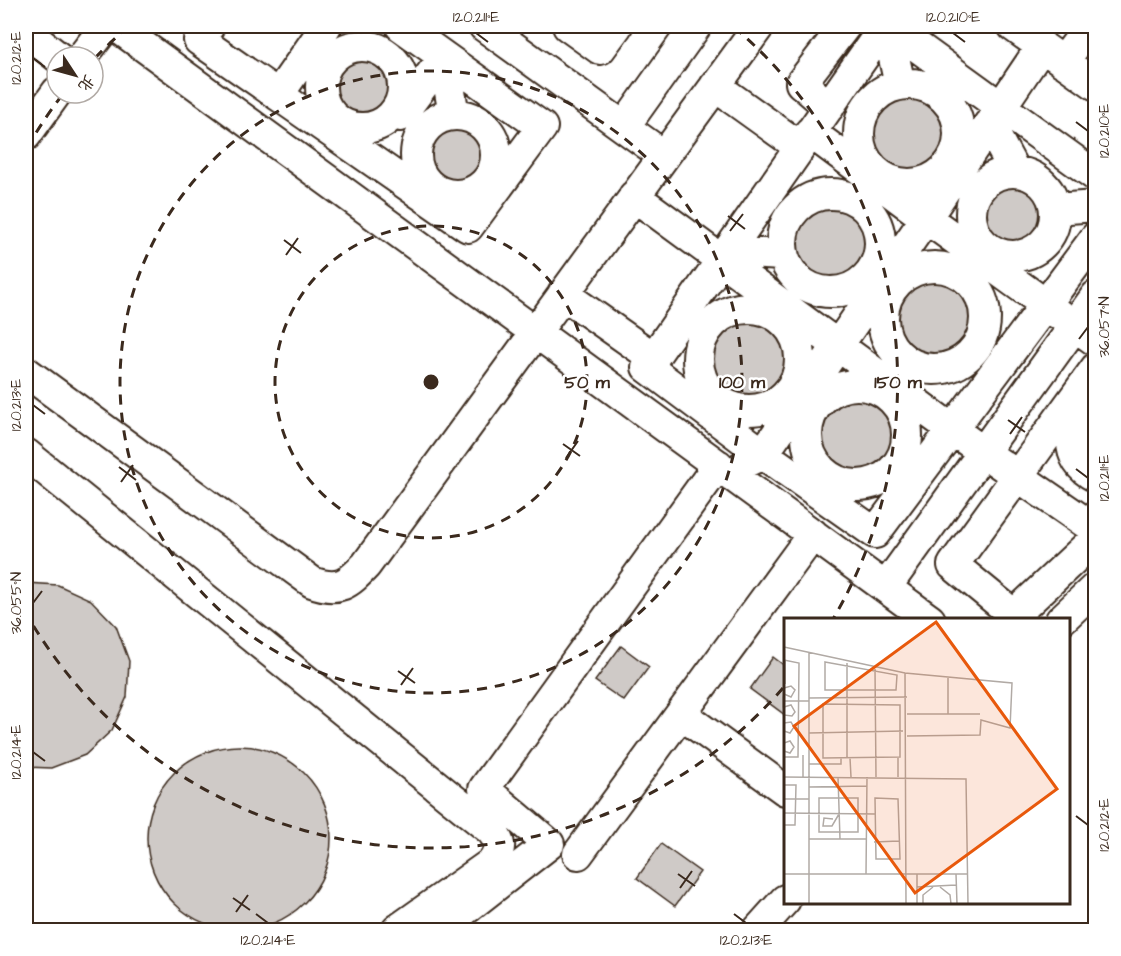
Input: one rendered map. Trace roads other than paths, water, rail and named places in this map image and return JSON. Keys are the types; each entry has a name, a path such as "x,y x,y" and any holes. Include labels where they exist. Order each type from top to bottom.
{"street":[{"path":"91,45 106,26"},
{"path":"116,26 927,618"},
{"path":"209,26 199,40 278,95 339,120 380,124 392,115 408,129"},
{"path":"568,26 600,49 606,32"},
{"path":"624,127 696,26"},
{"path":"26,372 312,582 338,587 350,581 366,565 715,86 756,26"},
{"path":"845,26 801,84 818,123 873,196 924,220 979,262 1045,304 1085,333"},
{"path":"887,26 721,260 697,319 647,367 714,407 765,451 826,486 864,526 874,533 1095,237"},
{"path":"887,26 946,84 1093,168"},
{"path":"887,26 900,85"},
{"path":"1013,26 1095,85"},
{"path":"765,451 803,398 831,348 924,220 961,176 995,114 1053,54 1090,26"},
{"path":"394,61 404,27 542,127 480,195"},
{"path":"472,76 498,29 664,156"},
{"path":"26,32 45,47"},
{"path":"322,44 340,52 352,47 360,36 394,61 403,78 400,104 416,165 429,192"},
{"path":"278,95 322,44"},
{"path":"322,44 324,72 321,85 339,120 370,158 429,192 468,227 496,162 496,148 476,126 444,57"},
{"path":"394,61 444,57"},
{"path":"370,158 408,129 444,57"},
{"path":"818,123 868,105 881,93 895,86 910,84 925,87 946,84"},
{"path":"714,407 758,410 781,400 822,399 835,389 851,385 867,386 883,392 896,381 924,368 940,369 956,364 974,349 984,326 984,308 978,291 979,262 984,246 971,222 971,208 975,195 961,176 956,150 959,135 957,119 950,105 946,84"},
{"path":"715,86 859,138"},
{"path":"476,126 498,95"},
{"path":"26,135 48,105"},
{"path":"868,105 861,121 859,138 863,155 873,169 887,179 903,184 921,183 936,176 961,176 984,183 996,175 1010,172 1028,177 1047,188 1054,201 1053,229 1036,247 1022,255 1009,256 996,253 979,262 951,269 933,267 916,270 901,279 881,282 863,281 849,290 819,290 800,283 789,271 782,255 781,238 786,222 800,207 826,194 842,195 856,201 873,196"},
{"path":"957,119 995,114"},
{"path":"995,114 1028,177"},
{"path":"370,158 408,129 426,127 436,119 448,115 476,126 537,133"},
{"path":"800,207 818,123"},
{"path":"1028,177 1061,151"},
{"path":"916,183 933,267"},
{"path":"634,196 721,260 784,314 831,348 896,381 984,452 1022,469 1089,523"},
{"path":"826,486 839,482 855,485 872,483 887,475 898,463 906,448 907,432 904,416 895,402 897,353 888,340 884,324 884,308 890,293 874,268 879,253 879,235 873,196"},
{"path":"765,198 800,207"},
{"path":"1055,209 1095,206"},
{"path":"879,235 924,220 971,222"},
{"path":"1036,247 1076,263"},
{"path":"1036,247 1045,304"},
{"path":"721,260 782,255"},
{"path":"721,260 742,309"},
{"path":"697,319 755,308 784,314 819,290"},
{"path":"819,290 831,348 845,387"},
{"path":"563,294 652,360 698,363"},
{"path":"886,587 984,452 1085,333 1095,296"},
{"path":"984,315 1045,304"},
{"path":"697,319 701,342 698,358 700,375 714,407"},
{"path":"831,348 886,334"},
{"path":"974,349 997,369"},
{"path":"945,367 954,426"},
{"path":"1080,410 1022,469 953,565 1014,615 1089,523 1094,476 1082,468 1071,443 1073,429 1080,410 1095,368"},
{"path":"803,398 812,412 807,428 808,445 814,461 824,473 826,486"},
{"path":"904,421 954,426"},
{"path":"439,930 549,844 484,789 723,468 765,451 807,439"},
{"path":"1022,469 1073,452"},
{"path":"26,454 491,830 499,841 499,852 493,862 397,930"},
{"path":"861,484 864,526"},
{"path":"578,854 813,534"},
{"path":"1063,618 1095,587"},
{"path":"681,714 784,789"},
{"path":"758,930 784,901"},
{"path":"736,930 739,926 746,930"}]}
